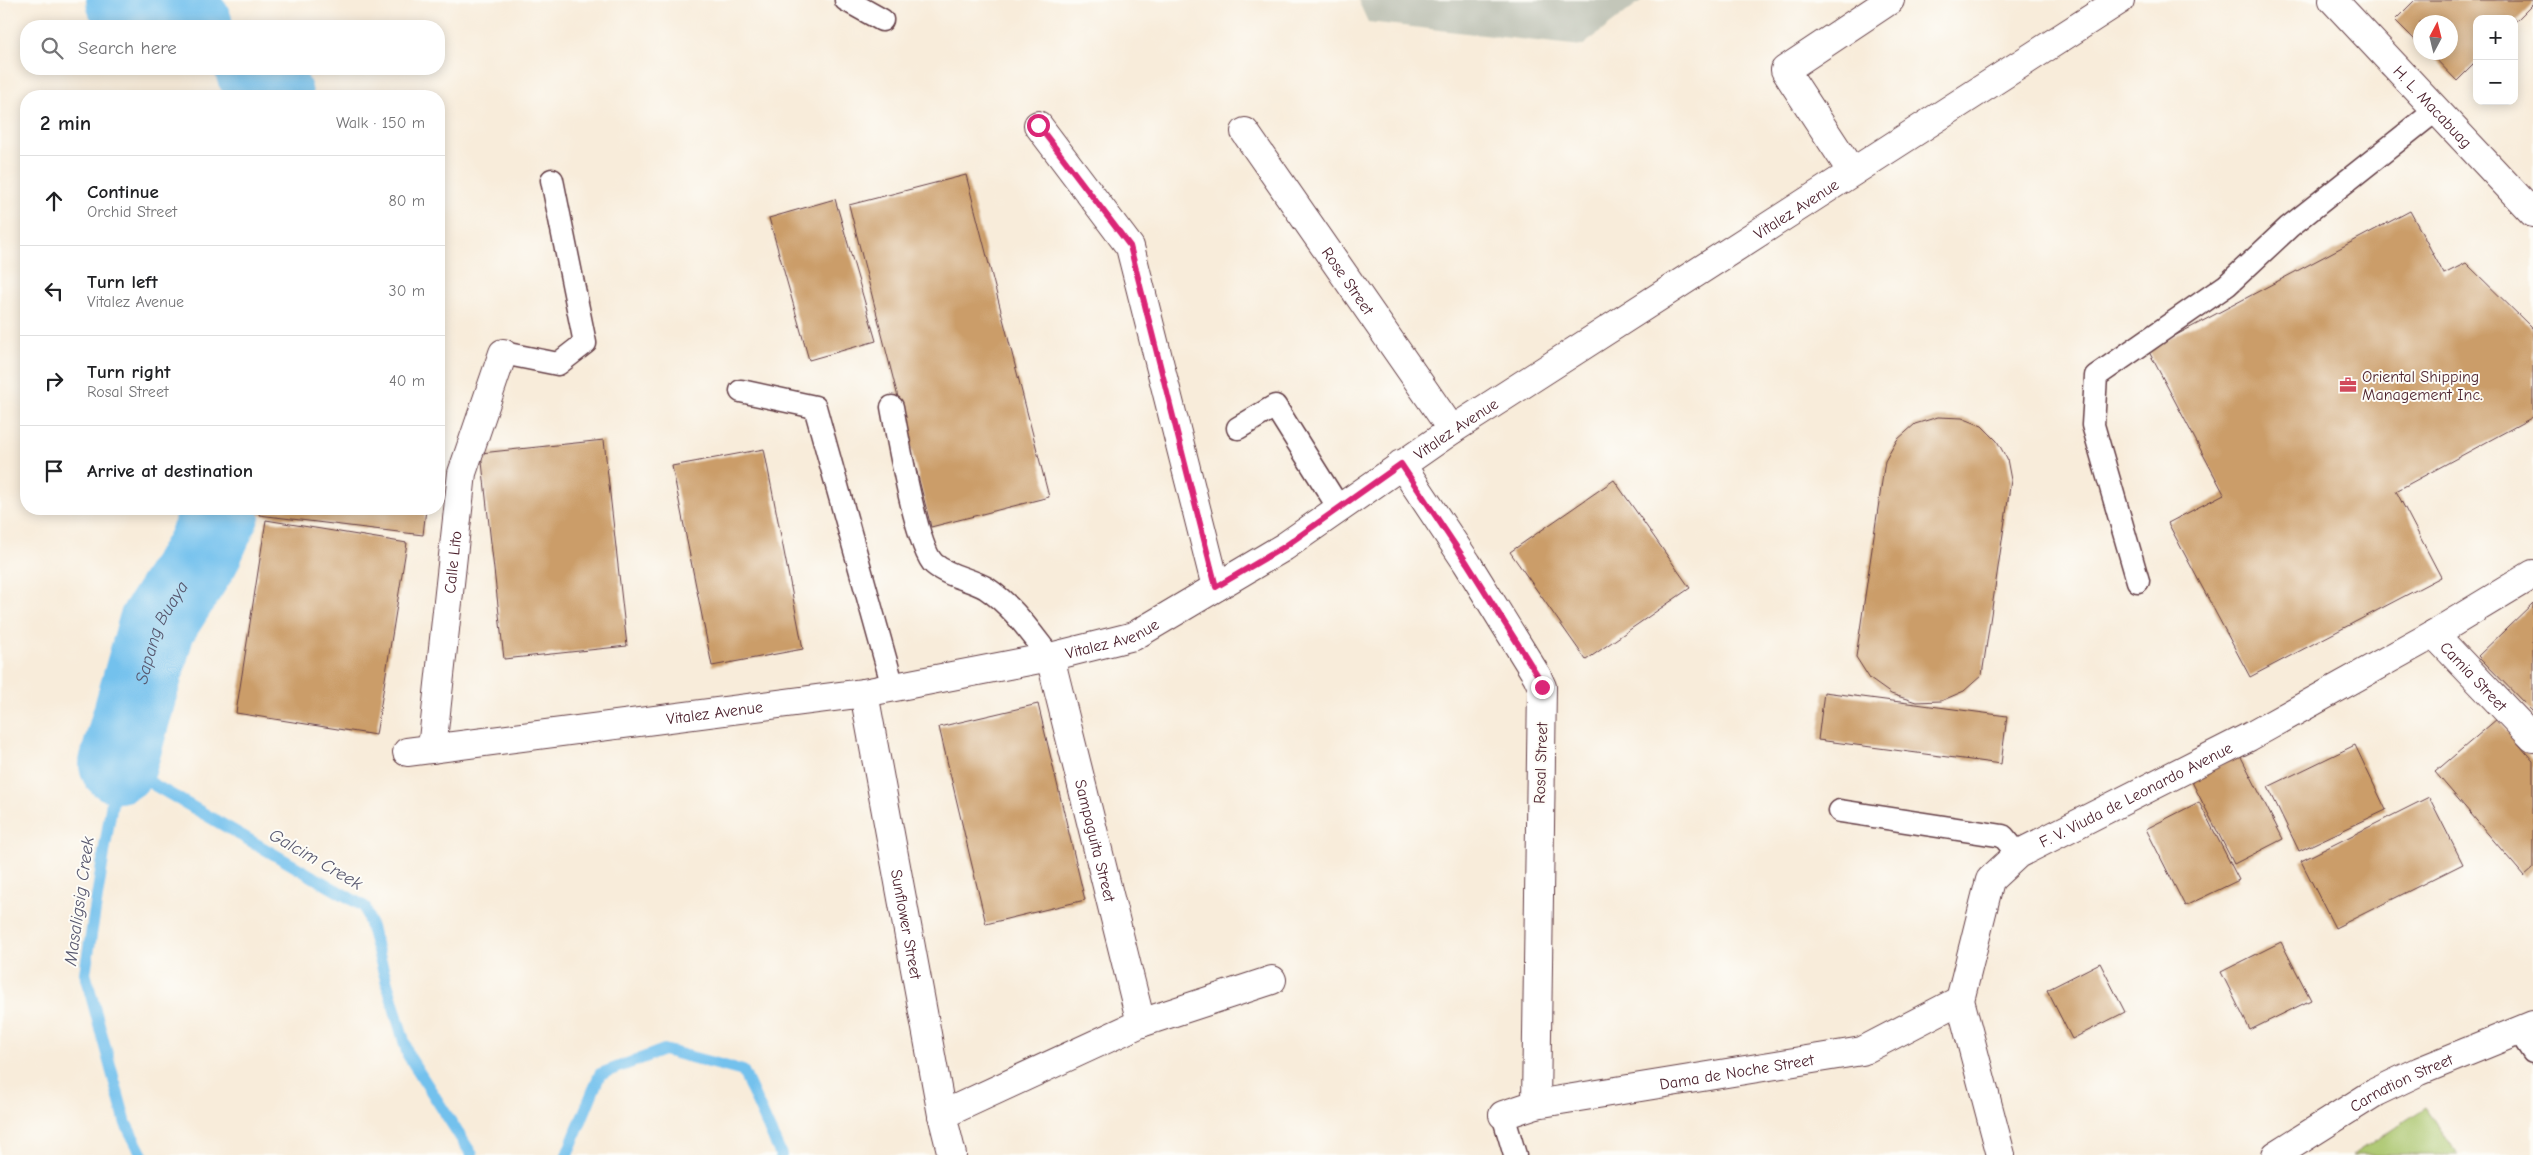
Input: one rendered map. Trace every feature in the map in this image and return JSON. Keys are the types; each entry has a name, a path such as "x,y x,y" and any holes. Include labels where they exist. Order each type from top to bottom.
{"street":[{"path":"1852,172 1785,70 1890,0"},
{"name":"Vitalez Avenue","path":"420,751 864,693 1050,658 1134,636 1284,547 1452,430 2120,0"},
{"name":"H. L. Macabuag","path":"2347,5 2435,111 2533,213"},
{"path":"1038,125 1130,246 1216,587"},
{"name":"Rose Street","path":"1245,132 1452,430"},
{"name":"Calle Lito","path":"420,751 462,473 503,353"},
{"name":"Rosal Street","path":"1401,464 1467,563 1538,676 1542,687 1536,1104"},
{"name":"F. V. Viuda de Leonardo Avenue","path":"2001,1155 1960,1000 1990,880 2018,854 2249,736 2434,634 2533,574"},
{"name":"Camia Street","path":"2434,634 2533,738"},
{"name":"Sampaguita Street","path":"1050,658 1141,1024"},
{"name":"Sunflower Street","path":"864,693 942,1115 952,1155"},
{"path":"942,1115 1141,1024 1272,980"},
{"name":"Dama de Noche Street","path":"1503,1115 1536,1104 1862,1051 1960,1000"},
{"name":"Carnation Street","path":"2276,1155 2376,1092 2420,1070 2528,1036"}],"lane":[{"path":"846,0 882,20"},
{"path":"2138,581 2093,425 2096,376 2227,285 2289,227 2435,111"},
{"path":"503,353 558,364 585,343 552,180"},
{"path":"741,391 815,408 893,687"},
{"path":"1238,428 1275,406 1339,508"},
{"path":"892,407 900,451 920,535 933,564 985,588 1013,609 1050,658"},
{"path":"1840,810 2003,836 2018,854"},
{"path":"1503,1115 1515,1155"}],"shaded area":[{"path":"1358,0 1642,0 1582,46 1368,22"}],"green space":[{"path":"2426,1107 2458,1155 2353,1155"}],"building":[{"path":"2415,0 2533,0 2533,4 2518,19 2518,15 2473,15 2473,65 2457,81 2437,60 2458,60 2458,15 2413,15 2413,38 2395,20"},
{"path":"966,175 1049,497 931,527 849,205"},
{"path":"835,199 876,341 809,360 769,218"},
{"path":"2410,211 2444,274 2466,263 2533,329 2533,417 2396,491 2441,577 2250,677 2168,523 2224,494 2148,350"},
{"path":"1938,417 1962,418 1982,426 1997,441 2007,459 2011,480 1982,675 1964,691 1941,701 1916,702 1891,694 1870,679 1856,657 1885,461 1897,440 1915,424"},
{"path":"604,440 627,646 504,659 481,453"},
{"path":"764,449 803,649 712,666 672,466"},
{"path":"1614,480 1690,588 1586,660 1510,552"},
{"path":"259,515 425,515 423,535"},
{"path":"266,520 407,543 376,735 236,713"},
{"path":"2533,603 2533,712 2478,656"},
{"path":"1824,692 2007,716 2001,764 1818,740"},
{"path":"1038,704 1085,900 986,924 939,727"},
{"path":"2497,719 2533,761 2533,868 2524,876 2435,772"},
{"path":"2355,745 2386,810 2299,851 2268,787"},
{"path":"2240,755 2283,839 2234,864 2191,780"},
{"path":"2429,797 2463,864 2335,928 2301,861"},
{"path":"2199,802 2239,880 2185,906 2146,829"},
{"path":"2281,942 2311,1000 2250,1030 2221,972"},
{"path":"2100,963 2125,1012 2072,1039 2047,990"}],"waterway":[{"name":"Sapang Buaya","path":"125,0 178,20"},
{"name":"Sapang Buaya","path":"258,75 270,90"},
{"name":"Sapang Buaya","path":"118,764 157,625 202,554 219,515"},
{"name":"Galcim Creek","path":"142,1155 126,1124 85,973 118,764 365,907 408,1055 472,1155"},
{"name":"Galcim Creek","path":"567,1155 600,1074 664,1050 743,1071 781,1155"}],"place":[{"name":"Oriental Shipping Management Inc.","path":"2348,385"}],"route":[{"path":"1038,125 1130,246 1216,587 1284,547 1401,464 1467,563 1538,676 1542,687"}],"water label":[{"name":"Masaligsig Creek","path":"79,901"}]}
